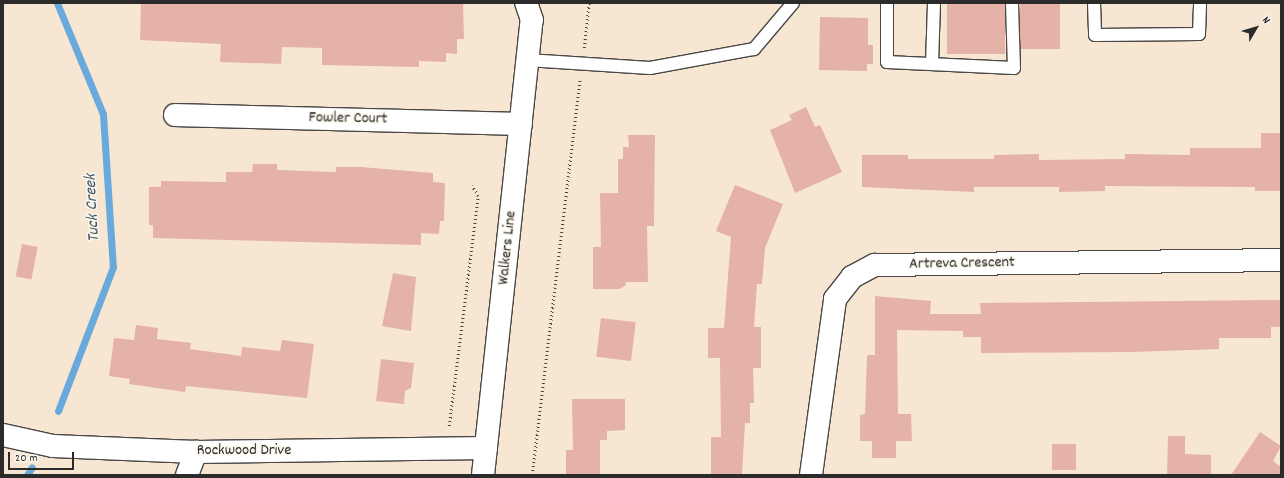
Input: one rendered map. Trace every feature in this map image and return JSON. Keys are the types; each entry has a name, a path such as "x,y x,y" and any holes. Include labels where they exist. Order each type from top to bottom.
{"street":[{"name":"Walkers Line","path":"483,475 527,60 534,9"},
{"name":"Fowler Court","path":"176,115 521,124"},
{"name":"Artreva Crescent","path":"811,475 835,299 852,277 875,265 1281,260"},
{"name":"Rockwood Drive","path":"3,434 53,446 196,452 437,450 486,448"},
{"path":"188,475 196,452"}],"lane":[{"path":"527,60 650,68 754,49 793,3"},
{"path":"888,3 888,62 1014,68 1012,3"},
{"path":"932,64 934,3"},
{"path":"1094,3 1095,35 1199,34 1200,3"}],"path":[{"path":"532,475 589,3"},
{"path":"437,450 449,431 478,196 472,186"}],"building":[{"path":"141,3 463,3 464,39 457,39 457,54 446,53 446,62 419,61 419,67 322,65 322,48 282,47 281,64 220,62 221,44 140,40"},
{"path":"947,3 1005,3 1005,54 947,54"},
{"path":"1020,3 1060,3 1060,49 1020,49"},
{"path":"820,17 868,18 868,45 873,45 873,64 867,64 867,71 819,70"},
{"path":"806,107 815,127 820,125 842,172 795,193 770,130 792,120 789,115"},
{"path":"1261,133 1280,133 1281,191 1255,191 1255,187 1105,186 1105,191 1059,192 1059,187 974,187 974,192 862,187 862,155 908,155 908,159 994,159 994,155 1039,154 1039,160 1125,159 1125,154 1190,155 1190,148 1261,148"},
{"path":"628,135 655,135 654,226 647,226 648,282 626,282 625,286 619,289 593,289 593,247 601,247 600,193 618,193 618,159 623,159 623,147 629,147"},
{"path":"253,164 277,164 277,170 336,172 336,167 361,167 433,173 433,182 445,183 444,221 440,221 439,234 421,233 421,245 153,238 153,225 149,225 149,187 161,187 161,181 226,182 226,172 252,172"},
{"path":"735,185 783,204 765,248 762,284 757,284 754,327 761,327 761,368 753,368 754,403 750,403 750,423 745,423 742,475 711,475 711,437 721,437 720,358 708,358 708,328 724,328 731,237 716,231"},
{"path":"22,244 38,247 31,279 16,276"},
{"path":"393,273 416,277 411,331 382,326"},
{"path":"875,296 931,301 930,314 981,314 980,303 1281,300 1281,327 1271,327 1271,338 1219,338 1219,349 1132,352 981,353 981,337 963,337 963,331 897,330 898,414 911,414 912,441 896,441 896,458 872,458 872,441 860,441 860,415 865,414 867,355 875,355"},
{"path":"601,318 636,322 631,361 596,357"},
{"path":"136,325 158,328 157,339 191,343 190,349 241,356 242,347 280,351 282,340 314,344 307,398 186,386 185,392 129,384 130,379 109,376 114,338 134,340"},
{"path":"381,359 414,363 411,388 405,391 404,404 376,401"},
{"path":"572,399 625,399 625,430 607,431 607,440 600,440 600,475 566,474 566,450 573,450"},
{"path":"1260,432 1281,446 1273,461 1281,467 1281,475 1231,475"},
{"path":"1168,436 1185,436 1185,454 1211,455 1211,475 1167,475"},
{"path":"1052,444 1076,444 1076,470 1052,470"}],"waterway":[{"name":"Tuck Creek","path":"57,3 103,114 113,267 58,411"},
{"name":"Tuck Creek","path":"27,475 32,467"}]}
